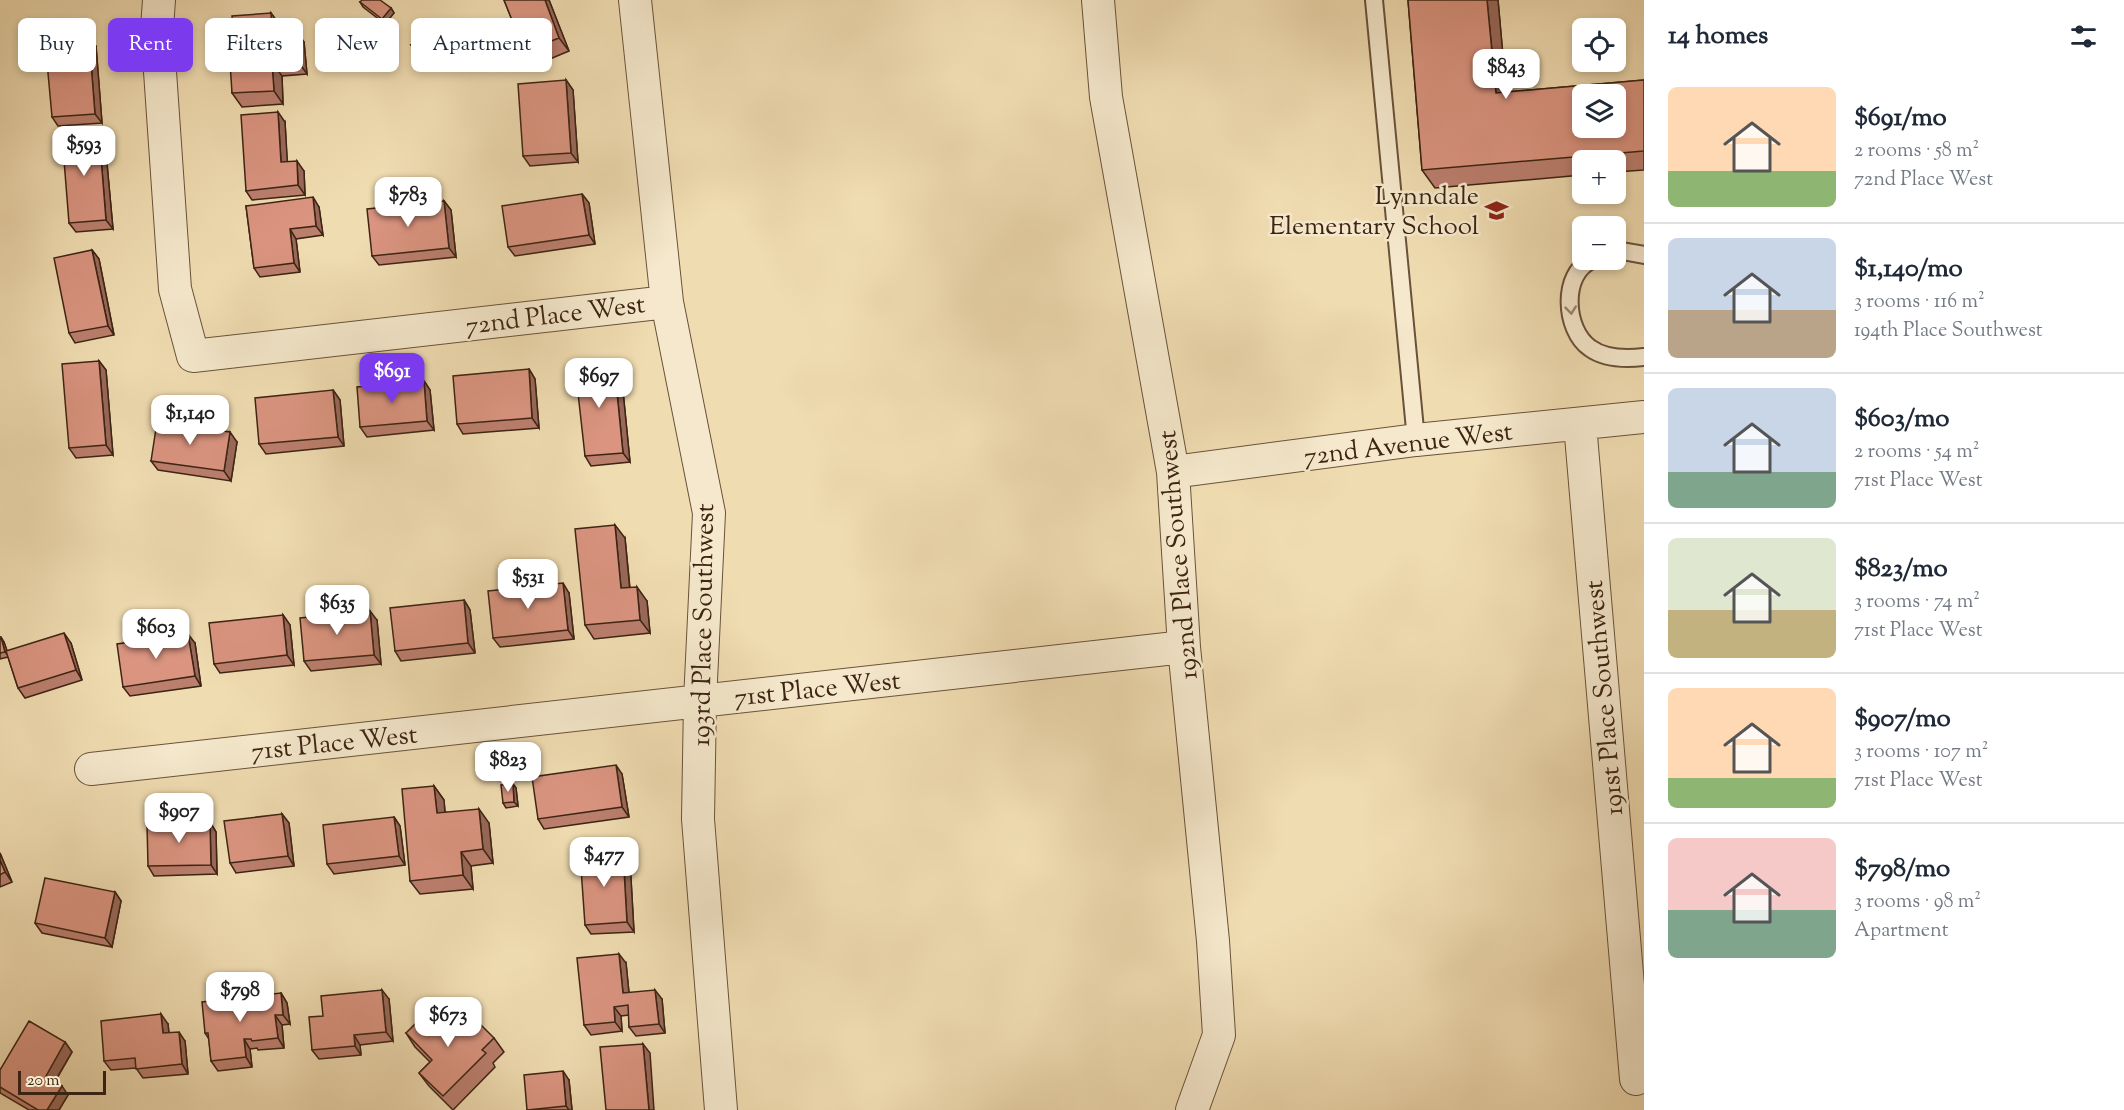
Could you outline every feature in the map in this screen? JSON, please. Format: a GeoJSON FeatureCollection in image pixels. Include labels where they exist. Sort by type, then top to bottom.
{"type":"FeatureCollection","features":[{"type":"Feature","properties":{"kind":"street","name":"72nd Place West"},"geometry":{"type":"LineString","coordinates":[[159,0],[157,28],[175,289],[193,356],[667,302]]}},
{"type":"Feature","properties":{"kind":"street","name":"193rd Place Southwest"},"geometry":{"type":"LineString","coordinates":[[635,0],[667,302],[709,513],[700,701],[698,819],[721,1110]]}},
{"type":"Feature","properties":{"kind":"street","name":"192nd Place Southwest"},"geometry":{"type":"LineString","coordinates":[[1098,0],[1106,97],[1173,472],[1184,647],[1214,941],[1219,1035],[1192,1110]]}},
{"type":"Feature","properties":{"kind":"street","name":"72nd Avenue West"},"geometry":{"type":"LineString","coordinates":[[1173,472],[1416,440],[1644,417]]}},
{"type":"Feature","properties":{"kind":"street","name":"191st Place Southwest"},"geometry":{"type":"LineString","coordinates":[[1580,424],[1636,1079]]}},
{"type":"Feature","properties":{"kind":"street","name":"71st Place West"},"geometry":{"type":"LineString","coordinates":[[91,769],[1184,647]]}},
{"type":"Feature","properties":{"kind":"lane"},"geometry":{"type":"LineString","coordinates":[[1374,0],[1416,440]]}},
{"type":"Feature","properties":{"kind":"lane"},"geometry":{"type":"LineString","coordinates":[[1626,253],[1644,255]]}},
{"type":"Feature","properties":{"kind":"lane"},"geometry":{"type":"LineString","coordinates":[[1580,270],[1576,275],[1570,294],[1569,312],[1576,331],[1589,348],[1604,355],[1644,357]]}},
{"type":"Feature","properties":{"kind":"building"},"geometry":{"type":"Polygon","coordinates":[[[380,0],[391,8],[381,18],[360,2],[380,0]]]}},
{"type":"Feature","properties":{"kind":"building"},"geometry":{"type":"Polygon","coordinates":[[[504,0],[545,0],[552,18],[511,18],[504,0]]]}},
{"type":"Feature","properties":{"kind":"building"},"geometry":{"type":"Polygon","coordinates":[[[1408,0],[1487,0],[1496,93],[1572,86],[1572,138],[1626,138],[1626,84],[1598,84],[1644,80],[1644,151],[1572,150],[1572,157],[1422,170],[1408,0]]]}},
{"type":"Feature","properties":{"kind":"building"},"geometry":{"type":"Polygon","coordinates":[[[271,13],[271,18],[232,18],[232,16],[271,13]]]}},
{"type":"Feature","properties":{"kind":"building"},"geometry":{"type":"Polygon","coordinates":[[[552,19],[559,38],[552,41],[552,19]]]}},
{"type":"Feature","properties":{"kind":"building"},"geometry":{"type":"Polygon","coordinates":[[[48,72],[92,72],[95,114],[52,117],[48,72]]]}},
{"type":"Feature","properties":{"kind":"building"},"geometry":{"type":"Polygon","coordinates":[[[231,72],[273,72],[274,91],[232,93],[231,72]]]}},
{"type":"Feature","properties":{"kind":"building"},"geometry":{"type":"Polygon","coordinates":[[[566,80],[571,153],[523,156],[518,84],[566,80]]]}},
{"type":"Feature","properties":{"kind":"building"},"geometry":{"type":"Polygon","coordinates":[[[278,112],[281,162],[297,161],[298,185],[246,191],[241,115],[278,112]]]}},
{"type":"Feature","properties":{"kind":"building"},"geometry":{"type":"Polygon","coordinates":[[[99,132],[106,220],[69,223],[62,135],[99,132]]]}},
{"type":"Feature","properties":{"kind":"building"},"geometry":{"type":"Polygon","coordinates":[[[582,194],[589,235],[508,247],[502,206],[582,194]]]}},
{"type":"Feature","properties":{"kind":"building"},"geometry":{"type":"Polygon","coordinates":[[[313,197],[316,226],[290,229],[294,263],[254,268],[246,206],[313,197]]]}},
{"type":"Feature","properties":{"kind":"building"},"geometry":{"type":"Polygon","coordinates":[[[444,201],[449,248],[372,256],[367,209],[444,201]]]}},
{"type":"Feature","properties":{"kind":"building"},"geometry":{"type":"Polygon","coordinates":[[[92,250],[108,326],[69,333],[54,258],[92,250]]]}},
{"type":"Feature","properties":{"kind":"building"},"geometry":{"type":"Polygon","coordinates":[[[99,361],[106,445],[69,448],[62,364],[99,361]]]}},
{"type":"Feature","properties":{"kind":"building"},"geometry":{"type":"Polygon","coordinates":[[[614,362],[623,453],[585,456],[575,366],[614,362]]]}},
{"type":"Feature","properties":{"kind":"building"},"geometry":{"type":"Polygon","coordinates":[[[529,369],[532,418],[457,424],[453,376],[529,369]]]}},
{"type":"Feature","properties":{"kind":"building"},"geometry":{"type":"Polygon","coordinates":[[[424,381],[427,421],[360,427],[357,387],[424,381]]]}},
{"type":"Feature","properties":{"kind":"building"},"geometry":{"type":"Polygon","coordinates":[[[333,390],[338,437],[259,444],[255,398],[333,390]]]}},
{"type":"Feature","properties":{"kind":"building"},"geometry":{"type":"Polygon","coordinates":[[[157,422],[230,432],[224,471],[151,461],[157,422]]]}},
{"type":"Feature","properties":{"kind":"building"},"geometry":{"type":"Polygon","coordinates":[[[615,525],[621,588],[637,587],[640,620],[585,625],[575,529],[615,525]]]}},
{"type":"Feature","properties":{"kind":"building"},"geometry":{"type":"Polygon","coordinates":[[[563,583],[568,630],[493,638],[488,591],[563,583]]]}},
{"type":"Feature","properties":{"kind":"building"},"geometry":{"type":"Polygon","coordinates":[[[464,600],[468,643],[395,651],[390,608],[464,600]]]}},
{"type":"Feature","properties":{"kind":"building"},"geometry":{"type":"Polygon","coordinates":[[[370,611],[374,655],[304,661],[300,618],[370,611]]]}},
{"type":"Feature","properties":{"kind":"building"},"geometry":{"type":"Polygon","coordinates":[[[283,615],[287,655],[214,664],[209,623],[283,615]]]}},
{"type":"Feature","properties":{"kind":"building"},"geometry":{"type":"Polygon","coordinates":[[[64,633],[76,670],[18,688],[6,651],[64,633]]]}},
{"type":"Feature","properties":{"kind":"building"},"geometry":{"type":"Polygon","coordinates":[[[188,634],[195,676],[123,687],[117,644],[188,634]]]}},
{"type":"Feature","properties":{"kind":"building"},"geometry":{"type":"Polygon","coordinates":[[[0,637],[5,652],[0,653],[0,637]]]}},
{"type":"Feature","properties":{"kind":"building"},"geometry":{"type":"Polygon","coordinates":[[[616,765],[622,807],[538,819],[532,777],[616,765]]]}},
{"type":"Feature","properties":{"kind":"building"},"geometry":{"type":"Polygon","coordinates":[[[513,784],[514,802],[503,803],[501,785],[513,784]]]}},
{"type":"Feature","properties":{"kind":"building"},"geometry":{"type":"Polygon","coordinates":[[[434,786],[437,813],[479,809],[483,849],[461,852],[463,875],[410,881],[402,789],[434,786]]]}},
{"type":"Feature","properties":{"kind":"building"},"geometry":{"type":"Polygon","coordinates":[[[282,814],[288,856],[230,863],[224,821],[282,814]]]}},
{"type":"Feature","properties":{"kind":"building"},"geometry":{"type":"Polygon","coordinates":[[[394,817],[399,856],[327,864],[323,825],[394,817]]]}},
{"type":"Feature","properties":{"kind":"building"},"geometry":{"type":"Polygon","coordinates":[[[210,822],[211,865],[148,866],[147,824],[210,822]]]}},
{"type":"Feature","properties":{"kind":"building"},"geometry":{"type":"Polygon","coordinates":[[[623,852],[627,922],[585,925],[580,854],[623,852]]]}},
{"type":"Feature","properties":{"kind":"building"},"geometry":{"type":"Polygon","coordinates":[[[0,860],[5,872],[0,875],[0,860]]]}},
{"type":"Feature","properties":{"kind":"building"},"geometry":{"type":"Polygon","coordinates":[[[45,878],[115,892],[105,938],[35,923],[45,878]]]}},
{"type":"Feature","properties":{"kind":"building"},"geometry":{"type":"Polygon","coordinates":[[[619,954],[623,993],[655,990],[659,1024],[629,1027],[628,1005],[614,1007],[615,1022],[584,1025],[577,958],[619,954]]]}},
{"type":"Feature","properties":{"kind":"building"},"geometry":{"type":"Polygon","coordinates":[[[382,990],[386,1032],[354,1035],[355,1046],[312,1050],[309,1017],[323,1016],[321,996],[382,990]]]}},
{"type":"Feature","properties":{"kind":"building"},"geometry":{"type":"Polygon","coordinates":[[[281,993],[283,1015],[275,1015],[278,1038],[252,1041],[244,1039],[246,1057],[211,1061],[202,1002],[281,993]]]}},
{"type":"Feature","properties":{"kind":"building"},"geometry":{"type":"Polygon","coordinates":[[[435,1004],[466,1034],[478,1022],[494,1038],[482,1050],[486,1053],[443,1096],[419,1073],[432,1060],[406,1033],[435,1004]]]}},
{"type":"Feature","properties":{"kind":"building"},"geometry":{"type":"Polygon","coordinates":[[[161,1014],[163,1033],[179,1032],[182,1064],[136,1069],[135,1058],[104,1061],[101,1021],[161,1014]]]}},
{"type":"Feature","properties":{"kind":"building"},"geometry":{"type":"Polygon","coordinates":[[[29,1021],[65,1042],[46,1076],[62,1086],[47,1110],[38,1110],[0,1087],[0,1070],[29,1021]]]}},
{"type":"Feature","properties":{"kind":"building"},"geometry":{"type":"Polygon","coordinates":[[[643,1044],[649,1110],[606,1110],[600,1047],[643,1044]]]}},
{"type":"Feature","properties":{"kind":"building"},"geometry":{"type":"Polygon","coordinates":[[[563,1071],[566,1106],[527,1110],[524,1075],[563,1071]]]}},
{"type":"Feature","properties":{"kind":"place","name":"Lynndale Elementary School"},"geometry":{"type":"Point","coordinates":[1497,210]}}]}
